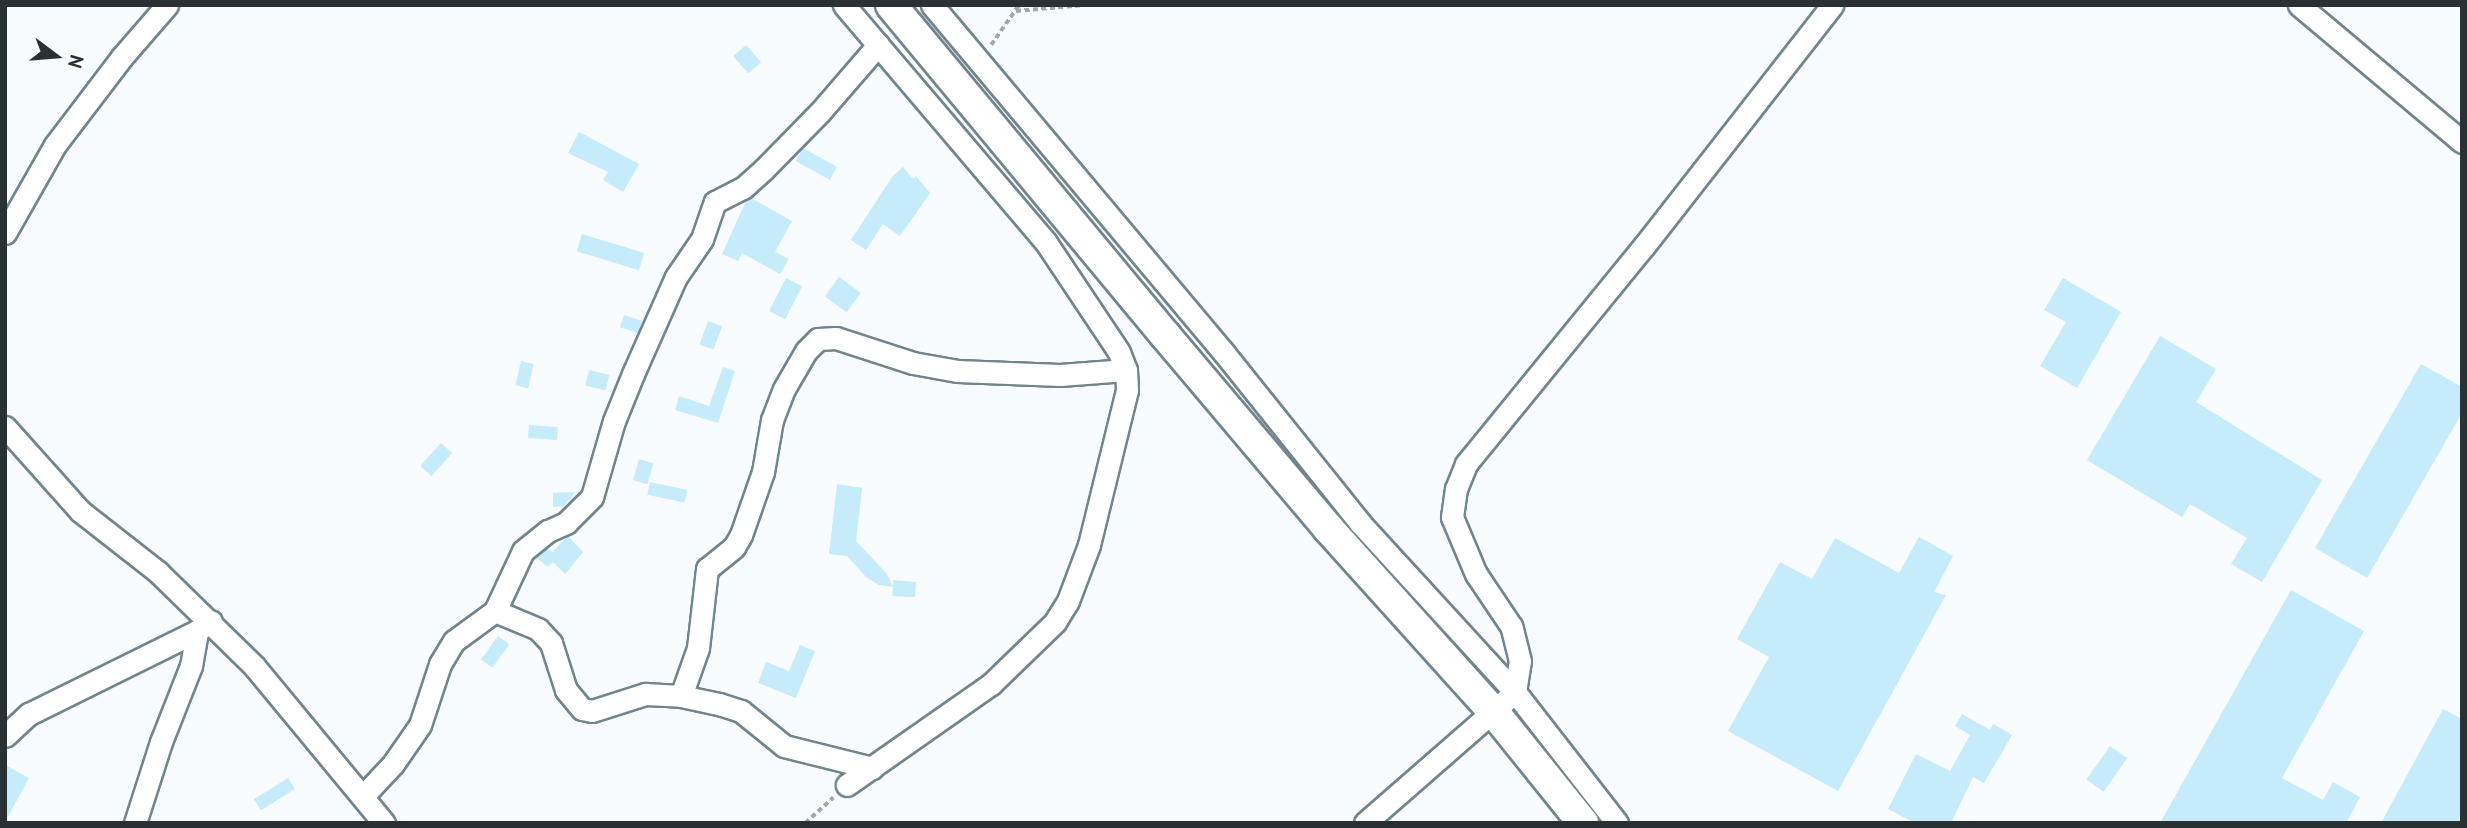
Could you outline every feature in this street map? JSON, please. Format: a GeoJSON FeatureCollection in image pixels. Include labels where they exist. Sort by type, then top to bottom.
{"type":"FeatureCollection","features":[{"type":"Feature","properties":{"kind":"highway"},"geometry":{"type":"LineString","coordinates":[[891,5],[1320,517],[1493,711],[1583,823]]}},
{"type":"Feature","properties":{"kind":"street"},"geometry":{"type":"LineString","coordinates":[[5,233],[55,145],[122,57],[167,5]]}},
{"type":"Feature","properties":{"kind":"street"},"geometry":{"type":"LineString","coordinates":[[844,5],[1045,241],[1119,352],[1126,370],[1124,408],[1089,545],[1075,583],[1055,622],[991,684],[847,785]]}},
{"type":"Feature","properties":{"kind":"street"},"geometry":{"type":"LineString","coordinates":[[932,5],[1224,353],[1360,523],[1516,692],[1617,823]]}},
{"type":"Feature","properties":{"kind":"street"},"geometry":{"type":"LineString","coordinates":[[1365,823],[1516,692],[1520,661],[1511,626],[1476,574],[1452,517],[1456,489],[1466,464],[1644,246],[1832,5]]}},
{"type":"Feature","properties":{"kind":"street"},"geometry":{"type":"LineString","coordinates":[[2299,5],[2462,142]]}},
{"type":"Feature","properties":{"kind":"street"},"geometry":{"type":"LineString","coordinates":[[363,796],[393,764],[420,725],[440,664],[454,641],[495,611],[523,551],[548,531],[566,523],[592,497],[614,421],[633,374],[676,277],[702,239],[715,202],[743,188],[764,169],[820,112],[878,45]]}},
{"type":"Feature","properties":{"kind":"street"},"geometry":{"type":"LineString","coordinates":[[681,696],[698,648],[707,569],[734,547],[741,535],[763,472],[772,420],[784,389],[806,351],[818,339],[836,338],[913,363],[958,371],[1060,375],[1126,370]]}},
{"type":"Feature","properties":{"kind":"street"},"geometry":{"type":"LineString","coordinates":[[5,427],[80,511],[158,572],[204,626],[254,666],[384,823]]}},
{"type":"Feature","properties":{"kind":"street"},"geometry":{"type":"LineString","coordinates":[[495,611],[538,629],[551,643],[566,690],[582,709],[592,711],[645,694],[681,696],[741,711],[784,746],[872,768]]}},
{"type":"Feature","properties":{"kind":"street"},"geometry":{"type":"LineString","coordinates":[[5,736],[29,714],[204,626]]}},
{"type":"Feature","properties":{"kind":"street"},"geometry":{"type":"LineString","coordinates":[[135,823],[160,742],[204,626]]}},
{"type":"Feature","properties":{"kind":"path"},"geometry":{"type":"LineString","coordinates":[[980,61],[1019,5]]}},
{"type":"Feature","properties":{"kind":"path"},"geometry":{"type":"LineString","coordinates":[[1016,11],[1085,5]]}},
{"type":"Feature","properties":{"kind":"path"},"geometry":{"type":"LineString","coordinates":[[805,823],[847,785]]}},
{"type":"Feature","properties":{"kind":"building"},"geometry":{"type":"Polygon","coordinates":[[[746,45],[761,62],[748,74],[733,56],[746,45]]]}},
{"type":"Feature","properties":{"kind":"building"},"geometry":{"type":"Polygon","coordinates":[[[579,132],[639,164],[623,192],[603,180],[608,172],[568,153],[579,132]]]}},
{"type":"Feature","properties":{"kind":"building"},"geometry":{"type":"Polygon","coordinates":[[[803,148],[837,167],[830,180],[796,161],[803,148]]]}},
{"type":"Feature","properties":{"kind":"building"},"geometry":{"type":"Polygon","coordinates":[[[903,167],[913,179],[916,176],[930,193],[900,236],[883,224],[866,250],[851,240],[892,177],[903,167]]]}},
{"type":"Feature","properties":{"kind":"building"},"geometry":{"type":"Polygon","coordinates":[[[751,198],[792,221],[775,252],[789,259],[780,274],[742,253],[738,261],[722,254],[746,201],[751,198]]]}},
{"type":"Feature","properties":{"kind":"building"},"geometry":{"type":"Polygon","coordinates":[[[582,234],[644,253],[639,270],[577,251],[582,234]]]}},
{"type":"Feature","properties":{"kind":"building"},"geometry":{"type":"Polygon","coordinates":[[[839,277],[861,293],[847,312],[825,296],[839,277]]]}},
{"type":"Feature","properties":{"kind":"building"},"geometry":{"type":"Polygon","coordinates":[[[786,278],[802,286],[785,319],[769,311],[786,278]]]}},
{"type":"Feature","properties":{"kind":"building"},"geometry":{"type":"Polygon","coordinates":[[[2063,278],[2121,312],[2077,388],[2040,366],[2066,322],[2044,310],[2063,278]]]}},
{"type":"Feature","properties":{"kind":"building"},"geometry":{"type":"Polygon","coordinates":[[[624,315],[642,321],[638,333],[620,327],[624,315]]]}},
{"type":"Feature","properties":{"kind":"building"},"geometry":{"type":"Polygon","coordinates":[[[708,321],[722,326],[714,350],[699,344],[708,321]]]}},
{"type":"Feature","properties":{"kind":"building"},"geometry":{"type":"Polygon","coordinates":[[[2160,336],[2216,369],[2196,402],[2322,480],[2262,582],[2231,564],[2247,538],[2190,504],[2182,517],[2087,460],[2160,336]]]}},
{"type":"Feature","properties":{"kind":"building"},"geometry":{"type":"Polygon","coordinates":[[[521,361],[534,364],[528,388],[515,385],[521,361]]]}},
{"type":"Feature","properties":{"kind":"building"},"geometry":{"type":"Polygon","coordinates":[[[2421,364],[2462,387],[2462,413],[2367,578],[2315,548],[2421,364]]]}},
{"type":"Feature","properties":{"kind":"building"},"geometry":{"type":"Polygon","coordinates":[[[723,367],[735,371],[718,423],[675,410],[679,396],[709,406],[723,367]]]}},
{"type":"Feature","properties":{"kind":"building"},"geometry":{"type":"Polygon","coordinates":[[[589,370],[609,375],[606,391],[585,386],[589,370]]]}},
{"type":"Feature","properties":{"kind":"building"},"geometry":{"type":"Polygon","coordinates":[[[529,425],[558,427],[557,440],[528,438],[529,425]]]}},
{"type":"Feature","properties":{"kind":"building"},"geometry":{"type":"Polygon","coordinates":[[[441,443],[452,453],[431,476],[420,466],[441,443]]]}},
{"type":"Feature","properties":{"kind":"building"},"geometry":{"type":"Polygon","coordinates":[[[639,459],[653,463],[647,484],[633,480],[639,459]]]}},
{"type":"Feature","properties":{"kind":"building"},"geometry":{"type":"Polygon","coordinates":[[[650,482],[687,490],[684,503],[647,495],[650,482]]]}},
{"type":"Feature","properties":{"kind":"building"},"geometry":{"type":"Polygon","coordinates":[[[837,484],[862,488],[856,541],[887,574],[893,587],[879,585],[866,577],[847,556],[829,554],[837,484]]]}},
{"type":"Feature","properties":{"kind":"building"},"geometry":{"type":"Polygon","coordinates":[[[575,492],[564,506],[553,507],[553,493],[575,492]]]}},
{"type":"Feature","properties":{"kind":"building"},"geometry":{"type":"Polygon","coordinates":[[[568,536],[583,552],[565,574],[553,562],[548,567],[536,557],[548,548],[552,552],[568,536]]]}},
{"type":"Feature","properties":{"kind":"building"},"geometry":{"type":"Polygon","coordinates":[[[1919,537],[1953,556],[1934,592],[1946,595],[1838,791],[1728,731],[1769,657],[1737,639],[1780,562],[1812,579],[1835,538],[1899,573],[1919,537]]]}},
{"type":"Feature","properties":{"kind":"building"},"geometry":{"type":"Polygon","coordinates":[[[893,580],[916,582],[915,597],[892,596],[893,580]]]}},
{"type":"Feature","properties":{"kind":"building"},"geometry":{"type":"Polygon","coordinates":[[[2291,590],[2364,631],[2282,778],[2323,800],[2333,782],[2360,797],[2346,823],[2160,823],[2291,590]]]}},
{"type":"Feature","properties":{"kind":"building"},"geometry":{"type":"Polygon","coordinates":[[[498,636],[509,644],[492,668],[481,659],[498,636]]]}},
{"type":"Feature","properties":{"kind":"building"},"geometry":{"type":"Polygon","coordinates":[[[800,645],[815,651],[796,698],[758,683],[766,662],[789,671],[800,645]]]}},
{"type":"Feature","properties":{"kind":"building"},"geometry":{"type":"Polygon","coordinates":[[[2443,709],[2462,719],[2462,823],[2381,823],[2443,709]]]}},
{"type":"Feature","properties":{"kind":"building"},"geometry":{"type":"Polygon","coordinates":[[[1962,714],[1990,730],[1993,724],[2012,735],[1984,783],[1973,777],[1951,823],[1915,823],[1888,809],[1916,754],[1950,771],[1970,735],[1955,726],[1962,714]]]}},
{"type":"Feature","properties":{"kind":"building"},"geometry":{"type":"Polygon","coordinates":[[[2110,746],[2127,758],[2104,792],[2086,780],[2110,746]]]}},
{"type":"Feature","properties":{"kind":"building"},"geometry":{"type":"Polygon","coordinates":[[[5,765],[29,778],[5,822],[5,765]]]}},
{"type":"Feature","properties":{"kind":"building"},"geometry":{"type":"Polygon","coordinates":[[[288,778],[295,789],[261,810],[254,799],[288,778]]]}}]}
